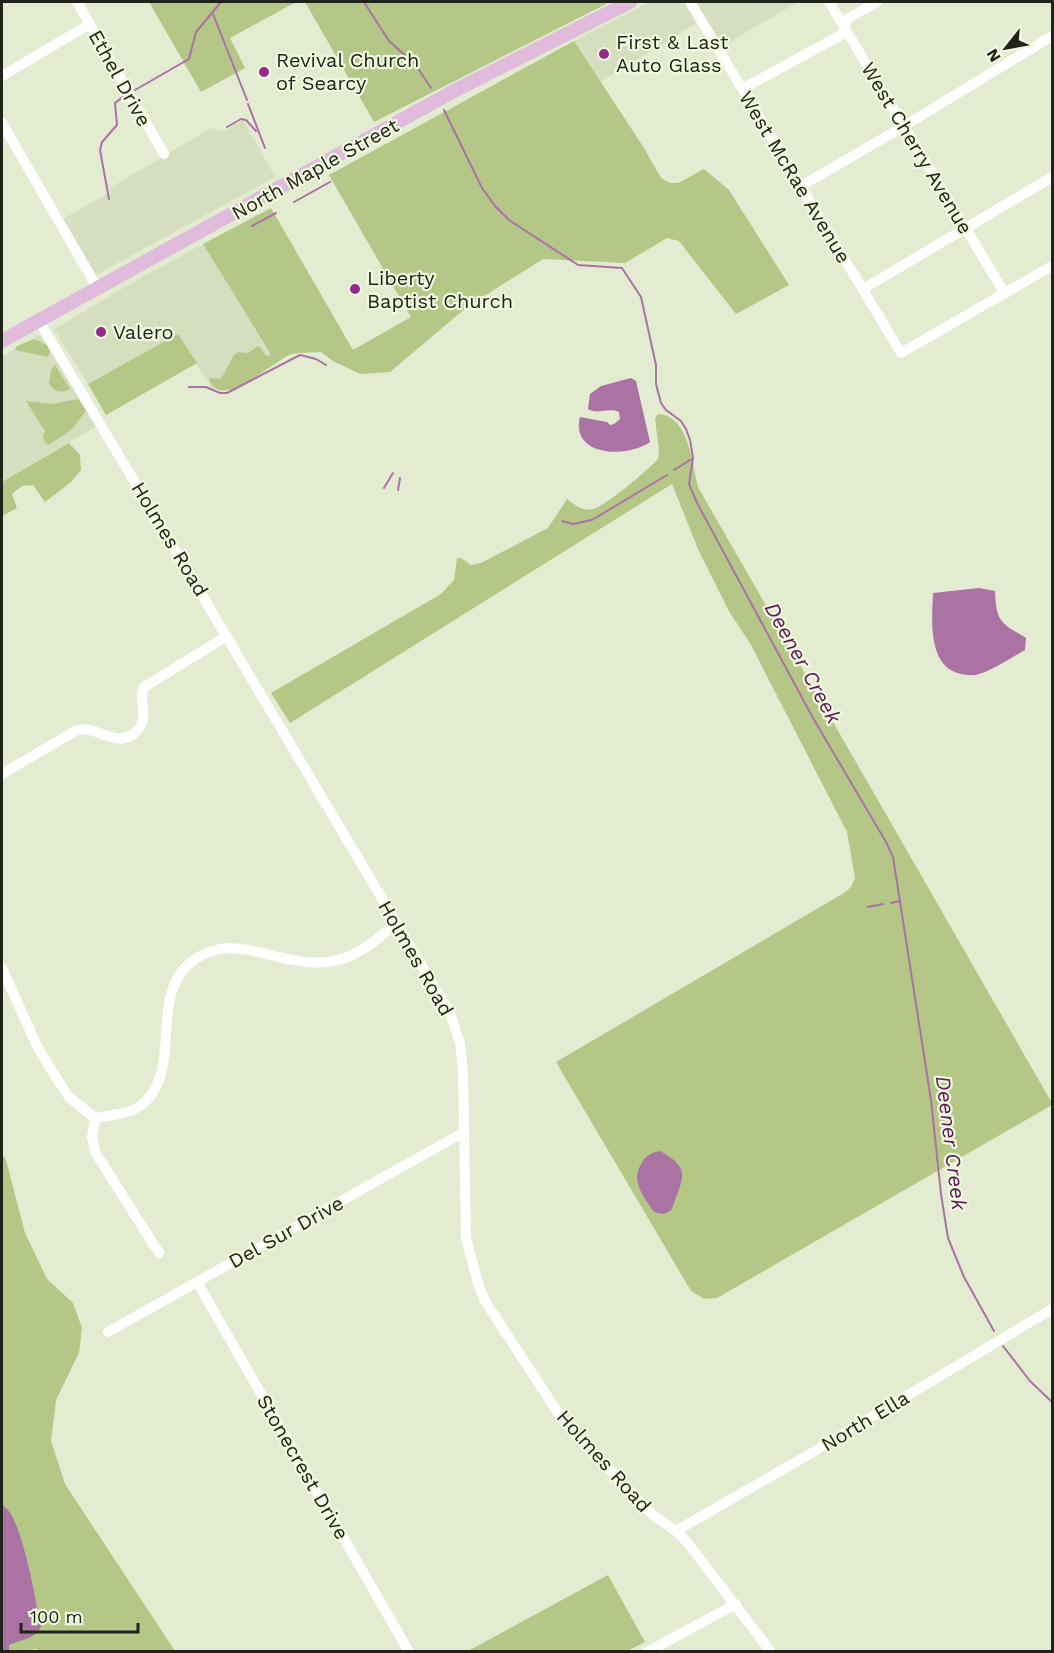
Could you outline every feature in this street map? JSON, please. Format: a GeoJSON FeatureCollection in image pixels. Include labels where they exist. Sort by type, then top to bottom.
{"type":"FeatureCollection","features":[{"type":"Feature","properties":{"kind":"main road","name":"North Maple Street"},"geometry":{"type":"LineString","coordinates":[[2,341],[443,98],[630,2]]}},
{"type":"Feature","properties":{"kind":"street","name":"Ethel Drive"},"geometry":{"type":"LineString","coordinates":[[77,2],[164,154]]}},
{"type":"Feature","properties":{"kind":"street","name":"West McRae Avenue"},"geometry":{"type":"LineString","coordinates":[[690,2],[901,353],[1005,294]]}},
{"type":"Feature","properties":{"kind":"street","name":"West Cherry Avenue"},"geometry":{"type":"LineString","coordinates":[[829,2],[1005,294]]}},
{"type":"Feature","properties":{"kind":"street"},"geometry":{"type":"LineString","coordinates":[[741,89],[843,34],[848,19],[877,2]]}},
{"type":"Feature","properties":{"kind":"street"},"geometry":{"type":"LineString","coordinates":[[2,76],[90,24]]}},
{"type":"Feature","properties":{"kind":"street"},"geometry":{"type":"LineString","coordinates":[[801,186],[1053,36]]}},
{"type":"Feature","properties":{"kind":"street"},"geometry":{"type":"LineString","coordinates":[[2,123],[98,289]]}},
{"type":"Feature","properties":{"kind":"street"},"geometry":{"type":"LineString","coordinates":[[863,289],[1053,177]]}},
{"type":"Feature","properties":{"kind":"street"},"geometry":{"type":"LineString","coordinates":[[1005,294],[1053,266]]}},
{"type":"Feature","properties":{"kind":"street","name":"Holmes Road"},"geometry":{"type":"LineString","coordinates":[[39,321],[450,1013],[460,1043],[466,1238],[478,1287],[485,1301],[564,1422],[653,1515],[676,1531],[698,1553],[771,1652]]}},
{"type":"Feature","properties":{"kind":"street"},"geometry":{"type":"LineString","coordinates":[[2,774],[81,729],[115,739],[132,735],[143,720],[145,711],[142,691],[144,687],[227,636]]}},
{"type":"Feature","properties":{"kind":"street"},"geometry":{"type":"LineString","coordinates":[[95,1118],[135,1108],[153,1092],[162,1068],[171,996],[178,977],[188,964],[215,949],[234,947],[293,961],[334,962],[360,951],[396,923]]}},
{"type":"Feature","properties":{"kind":"street"},"geometry":{"type":"LineString","coordinates":[[2,968],[38,1046],[55,1076],[69,1097],[95,1118]]}},
{"type":"Feature","properties":{"kind":"street"},"geometry":{"type":"LineString","coordinates":[[95,1118],[92,1137],[94,1152],[159,1252]]}},
{"type":"Feature","properties":{"kind":"street","name":"Del Sur Drive"},"geometry":{"type":"LineString","coordinates":[[108,1332],[464,1132]]}},
{"type":"Feature","properties":{"kind":"street","name":"Stonecrest Drive"},"geometry":{"type":"LineString","coordinates":[[197,1282],[409,1652]]}},
{"type":"Feature","properties":{"kind":"street","name":"North Ella"},"geometry":{"type":"LineString","coordinates":[[676,1531],[1053,1309]]}},
{"type":"Feature","properties":{"kind":"street"},"geometry":{"type":"LineString","coordinates":[[647,1652],[736,1604]]}},
{"type":"Feature","properties":{"kind":"shaded area"},"geometry":{"type":"Polygon","coordinates":[[[650,2],[686,2],[698,22],[601,82],[574,41],[650,2]]]}},
{"type":"Feature","properties":{"kind":"shaded area"},"geometry":{"type":"Polygon","coordinates":[[[696,2],[798,2],[723,46],[696,2]]]}},
{"type":"Feature","properties":{"kind":"shaded area"},"geometry":{"type":"Polygon","coordinates":[[[243,120],[275,177],[94,276],[61,220],[111,192],[110,188],[211,128],[224,131],[243,120]]]}},
{"type":"Feature","properties":{"kind":"shaded area"},"geometry":{"type":"Polygon","coordinates":[[[203,244],[270,355],[212,389],[178,334],[88,384],[54,329],[203,244]]]}},
{"type":"Feature","properties":{"kind":"shaded area"},"geometry":{"type":"Polygon","coordinates":[[[40,335],[97,426],[2,482],[2,356],[40,335]]]}},
{"type":"Feature","properties":{"kind":"shaded area"},"geometry":{"type":"Polygon","coordinates":[[[631,378],[636,381],[650,442],[640,447],[616,452],[592,447],[584,440],[579,430],[580,417],[607,422],[610,425],[620,419],[619,412],[588,409],[590,394],[601,386],[631,378]]]}},
{"type":"Feature","properties":{"kind":"shaded area"},"geometry":{"type":"Polygon","coordinates":[[[979,588],[995,591],[999,616],[1005,625],[1026,638],[1025,650],[984,672],[975,675],[961,674],[950,670],[942,662],[937,652],[932,628],[933,593],[979,588]]]}},
{"type":"Feature","properties":{"kind":"shaded area"},"geometry":{"type":"Polygon","coordinates":[[[660,1151],[677,1163],[682,1175],[672,1209],[663,1214],[653,1211],[642,1194],[637,1177],[645,1158],[660,1151]]]}},
{"type":"Feature","properties":{"kind":"shaded area"},"geometry":{"type":"Polygon","coordinates":[[[2,1505],[16,1524],[22,1541],[41,1627],[31,1637],[9,1645],[9,1652],[2,1651],[2,1505]]]}},
{"type":"Feature","properties":{"kind":"green space"},"geometry":{"type":"Polygon","coordinates":[[[149,2],[296,2],[230,38],[245,68],[201,92],[149,2]]]}},
{"type":"Feature","properties":{"kind":"green space"},"geometry":{"type":"Polygon","coordinates":[[[305,2],[610,2],[374,122],[305,2]]]}},
{"type":"Feature","properties":{"kind":"green space"},"geometry":{"type":"Polygon","coordinates":[[[574,41],[661,178],[670,183],[678,183],[704,169],[729,190],[789,285],[736,314],[679,241],[667,238],[625,263],[543,259],[467,307],[390,372],[360,374],[333,361],[321,352],[299,353],[284,358],[235,388],[224,391],[215,388],[209,378],[222,377],[234,355],[239,352],[248,353],[258,346],[266,356],[271,355],[203,244],[271,208],[353,350],[411,317],[329,175],[574,41]]]}},
{"type":"Feature","properties":{"kind":"green space"},"geometry":{"type":"Polygon","coordinates":[[[178,334],[197,363],[106,415],[88,384],[178,334]]]}},
{"type":"Feature","properties":{"kind":"green space"},"geometry":{"type":"Polygon","coordinates":[[[34,339],[47,345],[50,352],[48,357],[15,350],[17,346],[34,339]]]}},
{"type":"Feature","properties":{"kind":"green space"},"geometry":{"type":"Polygon","coordinates":[[[55,365],[70,389],[58,391],[49,384],[51,370],[55,365]]]}},
{"type":"Feature","properties":{"kind":"green space"},"geometry":{"type":"Polygon","coordinates":[[[78,399],[86,411],[72,429],[49,445],[45,443],[43,437],[45,431],[26,401],[52,404],[78,399]]]}},
{"type":"Feature","properties":{"kind":"green space"},"geometry":{"type":"Polygon","coordinates":[[[658,414],[669,417],[683,432],[699,489],[1052,1103],[717,1298],[704,1299],[691,1291],[556,1062],[844,893],[851,887],[855,878],[847,832],[750,643],[730,613],[698,549],[672,484],[290,723],[271,693],[441,594],[454,580],[457,558],[471,565],[481,563],[548,528],[567,499],[589,510],[617,495],[658,459],[655,419],[658,414]]]}},
{"type":"Feature","properties":{"kind":"green space"},"geometry":{"type":"Polygon","coordinates":[[[69,443],[80,455],[81,470],[71,482],[45,502],[33,485],[22,486],[12,494],[17,508],[2,516],[2,482],[69,443]]]}},
{"type":"Feature","properties":{"kind":"green space"},"geometry":{"type":"Polygon","coordinates":[[[2,1154],[6,1160],[25,1233],[47,1279],[73,1303],[82,1328],[79,1353],[56,1400],[51,1441],[65,1484],[175,1651],[42,1652],[36,1649],[9,1651],[8,1645],[18,1641],[6,1507],[2,1505],[2,1154]]]}},
{"type":"Feature","properties":{"kind":"green space"},"geometry":{"type":"Polygon","coordinates":[[[608,1575],[645,1642],[627,1651],[468,1651],[608,1575]]]}},
{"type":"Feature","properties":{"kind":"waterway"},"geometry":{"type":"LineString","coordinates":[[135,90],[189,59],[196,32],[221,2]]}},
{"type":"Feature","properties":{"kind":"waterway","name":"Deener Creek"},"geometry":{"type":"LineString","coordinates":[[364,2],[389,41],[415,64],[431,88]]}},
{"type":"Feature","properties":{"kind":"waterway"},"geometry":{"type":"LineString","coordinates":[[213,14],[247,100]]}},
{"type":"Feature","properties":{"kind":"waterway"},"geometry":{"type":"LineString","coordinates":[[109,199],[100,150],[102,142],[117,125],[115,103],[124,96]]}},
{"type":"Feature","properties":{"kind":"waterway"},"geometry":{"type":"LineString","coordinates":[[248,104],[265,148]]}},
{"type":"Feature","properties":{"kind":"waterway","name":"Deener Creek"},"geometry":{"type":"LineString","coordinates":[[444,110],[482,188],[509,220],[578,265],[622,268],[641,297],[656,365],[656,384],[661,403],[666,410],[681,421],[690,440],[693,458],[689,484],[697,503],[813,718],[893,857],[931,1100],[948,1238],[964,1277],[994,1331]]}},
{"type":"Feature","properties":{"kind":"waterway"},"geometry":{"type":"LineString","coordinates":[[227,127],[241,119],[246,120],[256,131]]}},
{"type":"Feature","properties":{"kind":"waterway"},"geometry":{"type":"LineString","coordinates":[[294,202],[330,182]]}},
{"type":"Feature","properties":{"kind":"waterway"},"geometry":{"type":"LineString","coordinates":[[252,226],[276,213]]}},
{"type":"Feature","properties":{"kind":"waterway"},"geometry":{"type":"LineString","coordinates":[[189,387],[206,387],[220,393],[227,393],[300,355],[316,359],[326,365]]}},
{"type":"Feature","properties":{"kind":"waterway"},"geometry":{"type":"LineString","coordinates":[[674,470],[692,459]]}},
{"type":"Feature","properties":{"kind":"waterway"},"geometry":{"type":"LineString","coordinates":[[384,488],[393,473]]}},
{"type":"Feature","properties":{"kind":"waterway"},"geometry":{"type":"LineString","coordinates":[[562,521],[573,524],[592,520],[667,475]]}},
{"type":"Feature","properties":{"kind":"waterway"},"geometry":{"type":"LineString","coordinates":[[398,490],[400,478]]}},
{"type":"Feature","properties":{"kind":"waterway"},"geometry":{"type":"LineString","coordinates":[[891,903],[900,901]]}},
{"type":"Feature","properties":{"kind":"waterway"},"geometry":{"type":"LineString","coordinates":[[868,907],[883,904]]}},
{"type":"Feature","properties":{"kind":"waterway","name":"Deener Creek"},"geometry":{"type":"LineString","coordinates":[[1003,1346],[1030,1381],[1052,1402]]}},
{"type":"Feature","properties":{"kind":"place","name":"First & Last Auto Glass"},"geometry":{"type":"Point","coordinates":[604,54]}},
{"type":"Feature","properties":{"kind":"place","name":"Revival Church of Searcy"},"geometry":{"type":"Point","coordinates":[264,72]}},
{"type":"Feature","properties":{"kind":"place","name":"Liberty Baptist Church"},"geometry":{"type":"Point","coordinates":[355,289]}},
{"type":"Feature","properties":{"kind":"place","name":"Valero"},"geometry":{"type":"Point","coordinates":[101,332]}}]}
